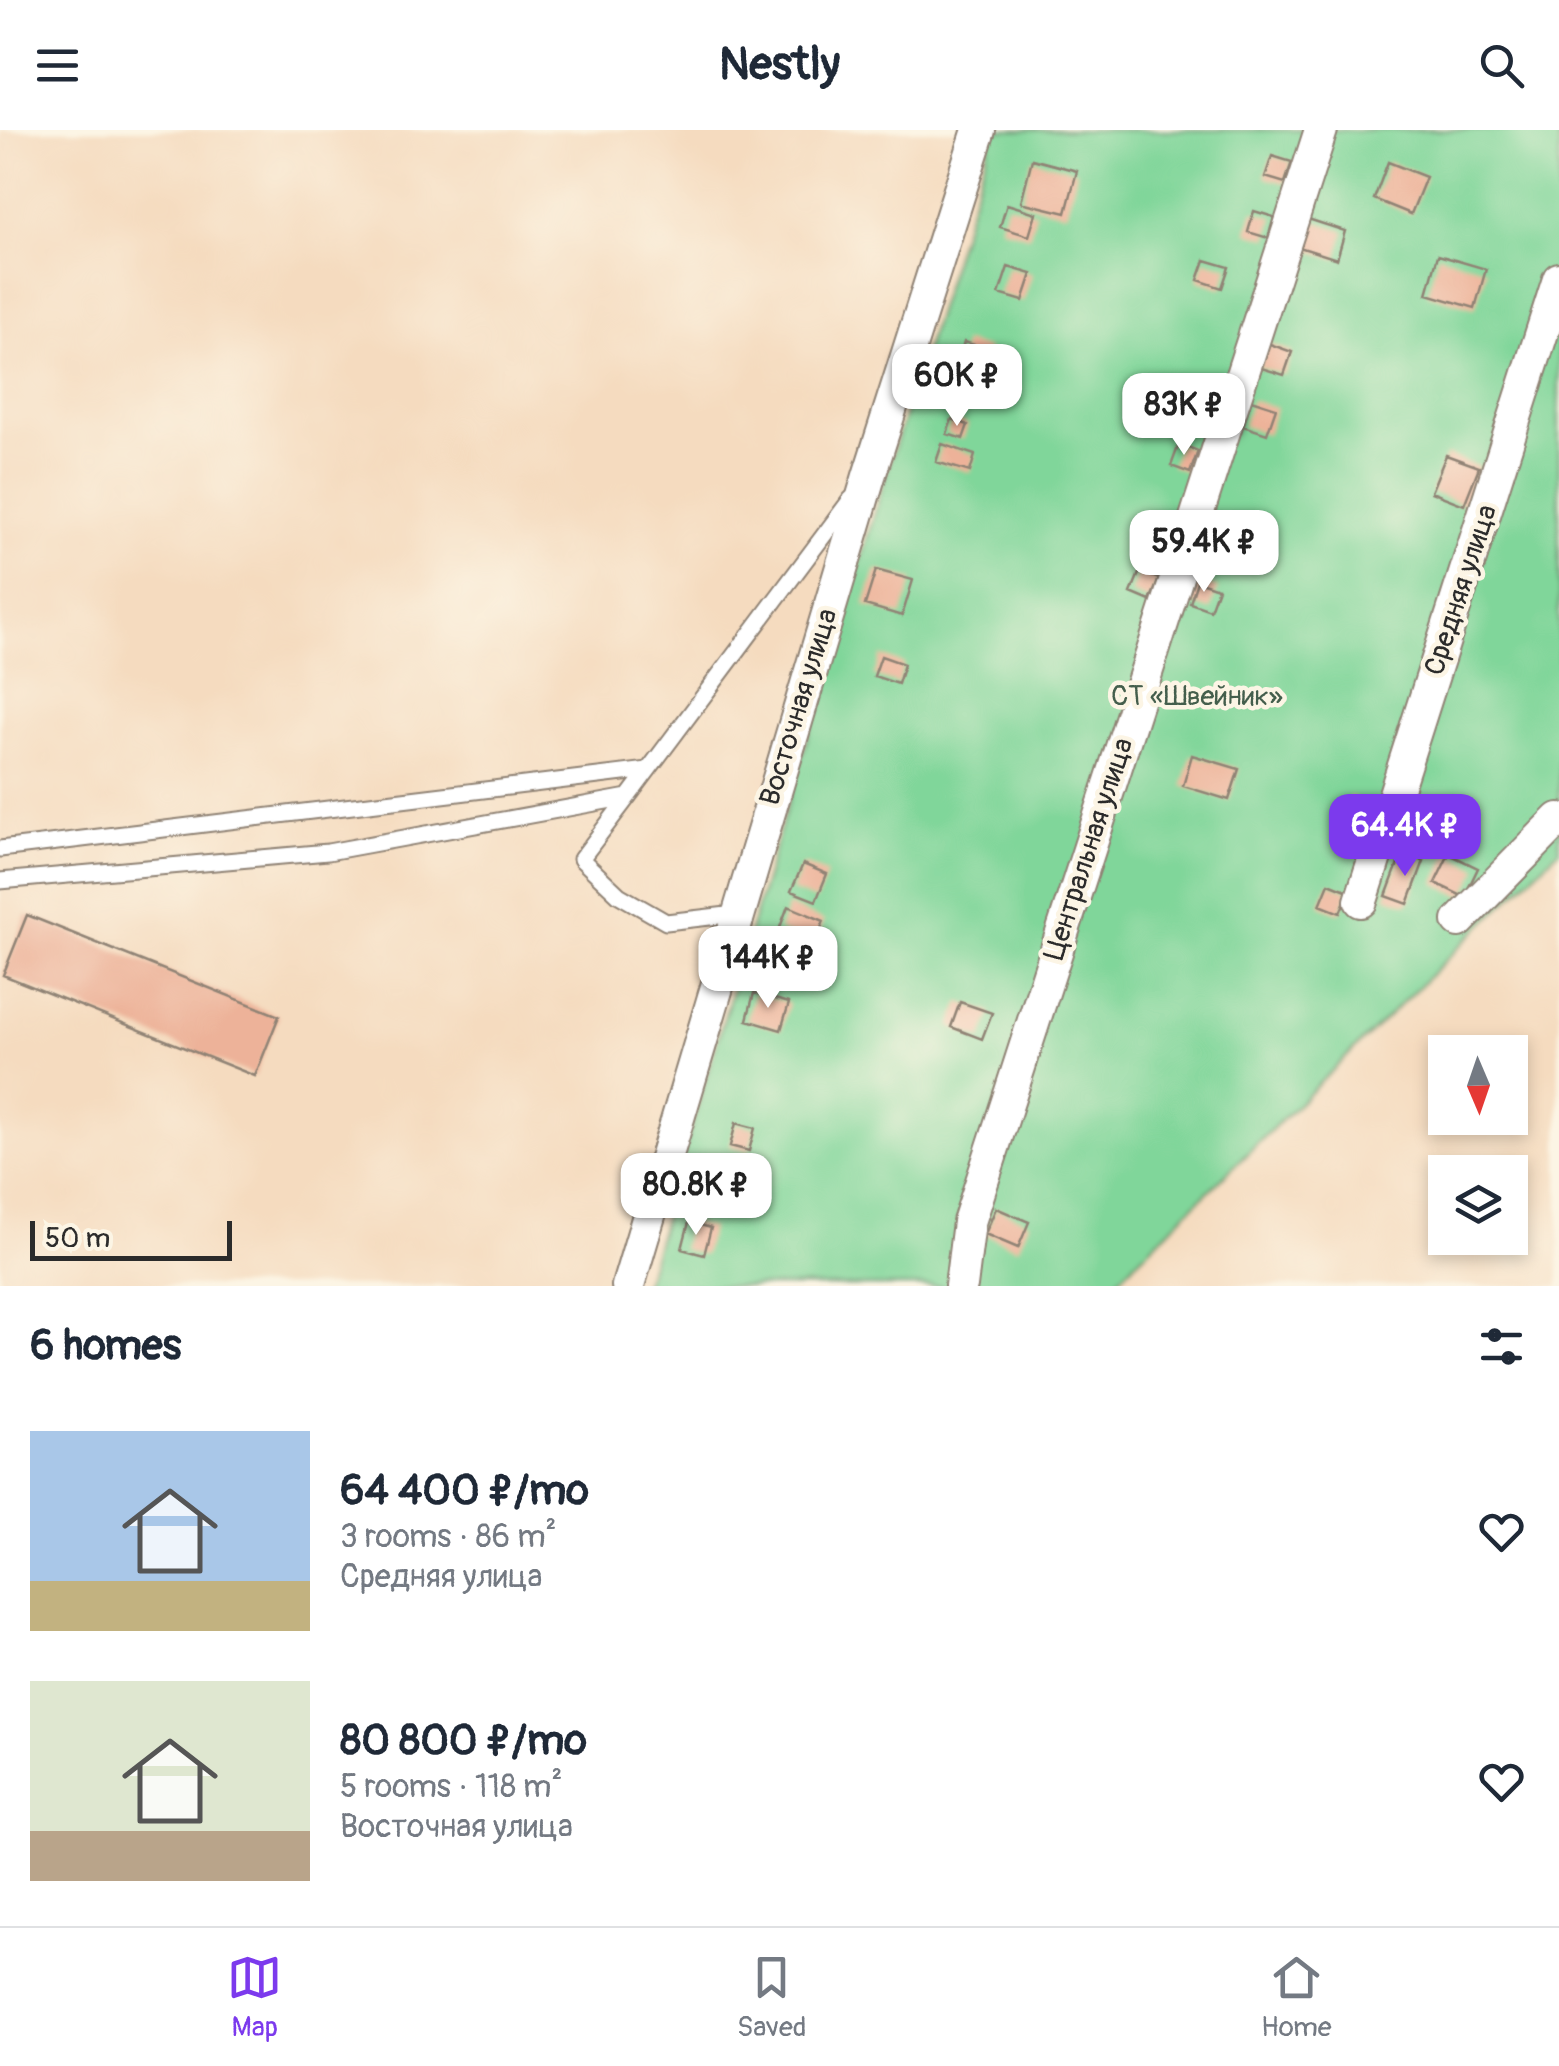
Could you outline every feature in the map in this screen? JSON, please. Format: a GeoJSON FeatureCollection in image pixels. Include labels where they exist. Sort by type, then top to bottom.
{"type":"FeatureCollection","features":[{"type":"Feature","properties":{"kind":"street","name":"Восточная улица"},"geometry":{"type":"LineString","coordinates":[[628,1286],[868,476],[979,130]]}},
{"type":"Feature","properties":{"kind":"street","name":"Центральная улица"},"geometry":{"type":"LineString","coordinates":[[962,1286],[968,1222],[1321,130]]}},
{"type":"Feature","properties":{"kind":"street","name":"Средняя улица"},"geometry":{"type":"LineString","coordinates":[[1361,901],[1559,279]]}},
{"type":"Feature","properties":{"kind":"street"},"geometry":{"type":"LineString","coordinates":[[1460,921],[1559,819]]}},
{"type":"Feature","properties":{"kind":"lane"},"geometry":{"type":"LineString","coordinates":[[736,914],[666,922],[619,896],[582,858],[868,476]]}},
{"type":"Feature","properties":{"kind":"lane"},"geometry":{"type":"LineString","coordinates":[[0,849],[648,770]]}},
{"type":"Feature","properties":{"kind":"lane"},"geometry":{"type":"LineString","coordinates":[[0,881],[328,852],[628,798]]}},
{"type":"Feature","properties":{"kind":"green space","name":"СТ «Швейник»"},"geometry":{"type":"Polygon","coordinates":[[[994,130],[1559,130],[1559,850],[1111,1286],[644,1286],[885,478],[994,130]]]}},
{"type":"Feature","properties":{"kind":"building"},"geometry":{"type":"Polygon","coordinates":[[[1272,156],[1292,162],[1285,183],[1265,177],[1272,156]]]}},
{"type":"Feature","properties":{"kind":"building"},"geometry":{"type":"Polygon","coordinates":[[[1032,159],[1077,171],[1066,213],[1021,202],[1032,159]]]}},
{"type":"Feature","properties":{"kind":"building"},"geometry":{"type":"Polygon","coordinates":[[[1388,162],[1426,177],[1411,214],[1374,199],[1388,162]]]}},
{"type":"Feature","properties":{"kind":"building"},"geometry":{"type":"Polygon","coordinates":[[[1007,204],[1036,213],[1029,236],[1000,227],[1007,204]]]}},
{"type":"Feature","properties":{"kind":"building"},"geometry":{"type":"Polygon","coordinates":[[[1254,211],[1274,217],[1268,238],[1248,232],[1254,211]]]}},
{"type":"Feature","properties":{"kind":"building"},"geometry":{"type":"Polygon","coordinates":[[[1308,219],[1345,231],[1337,259],[1299,247],[1308,219]]]}},
{"type":"Feature","properties":{"kind":"building"},"geometry":{"type":"Polygon","coordinates":[[[1438,255],[1486,269],[1475,308],[1427,294],[1438,255]]]}},
{"type":"Feature","properties":{"kind":"building"},"geometry":{"type":"Polygon","coordinates":[[[1205,260],[1229,267],[1222,288],[1198,280],[1205,260]]]}},
{"type":"Feature","properties":{"kind":"building"},"geometry":{"type":"Polygon","coordinates":[[[1008,267],[1032,274],[1023,301],[999,294],[1008,267]]]}},
{"type":"Feature","properties":{"kind":"building"},"geometry":{"type":"Polygon","coordinates":[[[964,342],[988,349],[980,376],[956,370],[964,342]]]}},
{"type":"Feature","properties":{"kind":"building"},"geometry":{"type":"Polygon","coordinates":[[[1267,343],[1292,352],[1284,375],[1258,367],[1267,343]]]}},
{"type":"Feature","properties":{"kind":"building"},"geometry":{"type":"Polygon","coordinates":[[[1251,400],[1276,408],[1267,434],[1243,426],[1251,400]]]}},
{"type":"Feature","properties":{"kind":"building"},"geometry":{"type":"Polygon","coordinates":[[[952,419],[968,425],[963,439],[947,434],[952,419]]]}},
{"type":"Feature","properties":{"kind":"building"},"geometry":{"type":"Polygon","coordinates":[[[942,444],[975,455],[970,472],[936,462],[942,444]]]}},
{"type":"Feature","properties":{"kind":"building"},"geometry":{"type":"Polygon","coordinates":[[[1179,444],[1198,451],[1190,473],[1171,466],[1179,444]]]}},
{"type":"Feature","properties":{"kind":"building"},"geometry":{"type":"Polygon","coordinates":[[[1446,455],[1479,467],[1464,505],[1431,492],[1446,455]]]}},
{"type":"Feature","properties":{"kind":"building"},"geometry":{"type":"Polygon","coordinates":[[[1215,518],[1235,525],[1226,551],[1206,544],[1215,518]]]}},
{"type":"Feature","properties":{"kind":"building"},"geometry":{"type":"Polygon","coordinates":[[[876,570],[913,580],[902,616],[865,605],[876,570]]]}},
{"type":"Feature","properties":{"kind":"building"},"geometry":{"type":"Polygon","coordinates":[[[1140,571],[1159,579],[1150,601],[1131,593],[1140,571]]]}},
{"type":"Feature","properties":{"kind":"building"},"geometry":{"type":"Polygon","coordinates":[[[1197,581],[1218,588],[1210,610],[1190,603],[1197,581]]]}},
{"type":"Feature","properties":{"kind":"building"},"geometry":{"type":"Polygon","coordinates":[[[881,656],[904,664],[898,684],[874,676],[881,656]]]}},
{"type":"Feature","properties":{"kind":"building"},"geometry":{"type":"Polygon","coordinates":[[[1192,755],[1239,769],[1229,800],[1183,786],[1192,755]]]}},
{"type":"Feature","properties":{"kind":"building"},"geometry":{"type":"Polygon","coordinates":[[[1350,796],[1375,807],[1361,840],[1336,830],[1350,796]]]}},
{"type":"Feature","properties":{"kind":"building"},"geometry":{"type":"Polygon","coordinates":[[[1402,853],[1424,861],[1408,904],[1386,896],[1402,853]]]}},
{"type":"Feature","properties":{"kind":"building"},"geometry":{"type":"Polygon","coordinates":[[[1449,854],[1478,868],[1464,897],[1435,883],[1449,854]]]}},
{"type":"Feature","properties":{"kind":"building"},"geometry":{"type":"Polygon","coordinates":[[[803,864],[827,874],[816,901],[791,891],[803,864]]]}},
{"type":"Feature","properties":{"kind":"building"},"geometry":{"type":"Polygon","coordinates":[[[1329,883],[1349,891],[1340,913],[1320,905],[1329,883]]]}},
{"type":"Feature","properties":{"kind":"building"},"geometry":{"type":"Polygon","coordinates":[[[788,906],[824,921],[814,945],[779,930],[788,906]]]}},
{"type":"Feature","properties":{"kind":"building"},"geometry":{"type":"Polygon","coordinates":[[[27,915],[279,1016],[255,1076],[3,975],[27,915]]]}},
{"type":"Feature","properties":{"kind":"building"},"geometry":{"type":"Polygon","coordinates":[[[754,993],[789,1003],[781,1030],[747,1020],[754,993]]]}},
{"type":"Feature","properties":{"kind":"building"},"geometry":{"type":"Polygon","coordinates":[[[960,1002],[992,1013],[982,1039],[951,1027],[960,1002]]]}},
{"type":"Feature","properties":{"kind":"building"},"geometry":{"type":"Polygon","coordinates":[[[736,1123],[755,1128],[749,1151],[730,1146],[736,1123]]]}},
{"type":"Feature","properties":{"kind":"building"},"geometry":{"type":"Polygon","coordinates":[[[707,1175],[728,1178],[724,1199],[704,1195],[707,1175]]]}},
{"type":"Feature","properties":{"kind":"building"},"geometry":{"type":"Polygon","coordinates":[[[996,1208],[1029,1222],[1018,1248],[985,1234],[996,1208]]]}},
{"type":"Feature","properties":{"kind":"building"},"geometry":{"type":"Polygon","coordinates":[[[689,1222],[711,1228],[704,1255],[682,1249],[689,1222]]]}}]}
